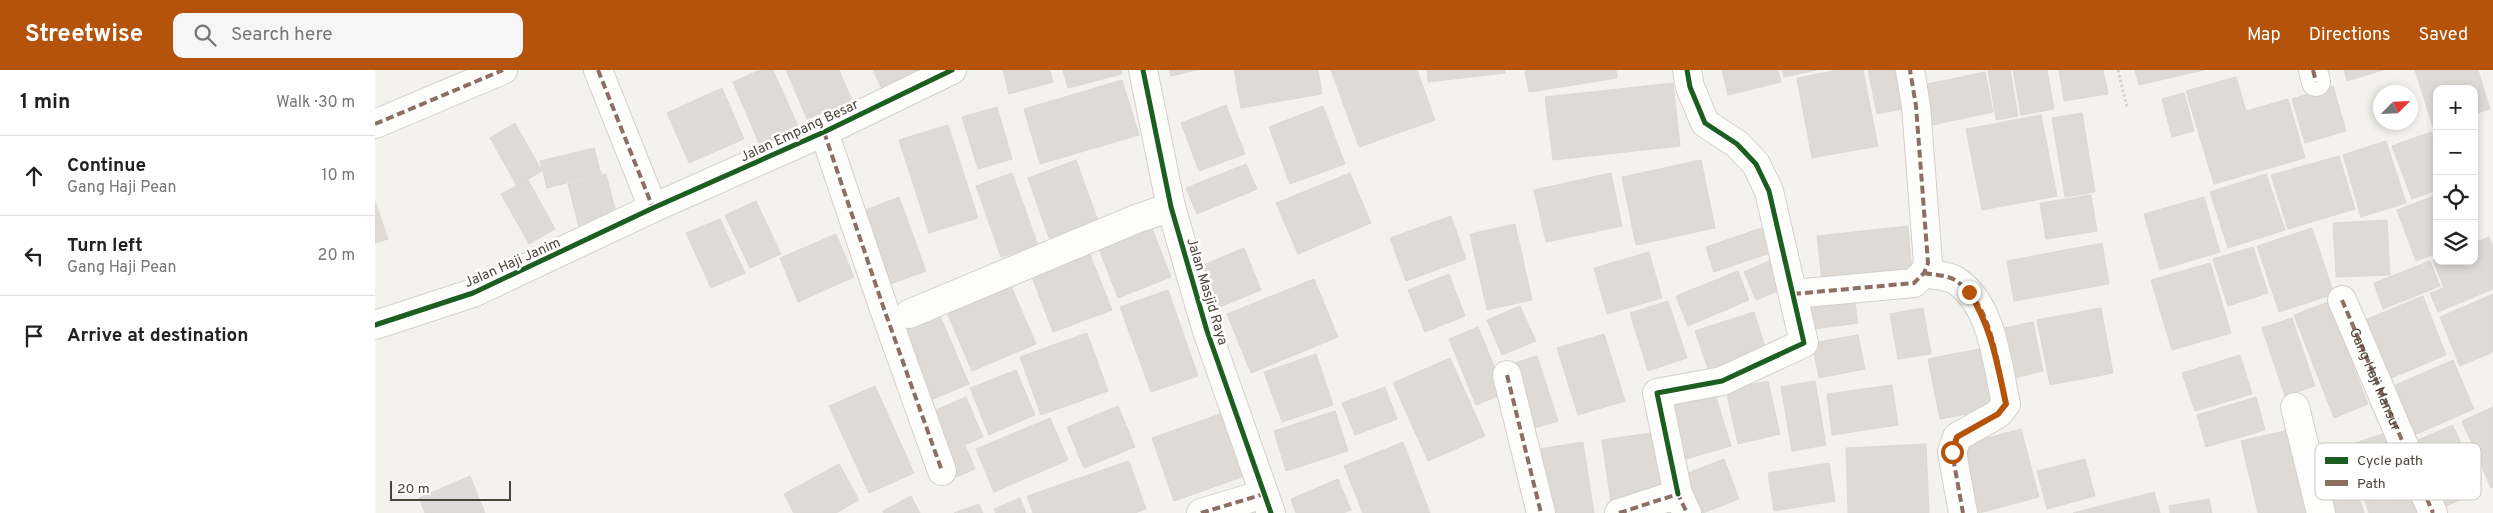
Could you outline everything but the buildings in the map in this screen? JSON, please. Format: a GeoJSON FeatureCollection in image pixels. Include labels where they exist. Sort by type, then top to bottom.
{"type":"FeatureCollection","features":[{"type":"Feature","properties":{"kind":"street"},"geometry":{"type":"LineString","coordinates":[[375,124],[503,70]]}},
{"type":"Feature","properties":{"kind":"street"},"geometry":{"type":"LineString","coordinates":[[598,70],[653,208]]}},
{"type":"Feature","properties":{"kind":"street","name":"Jalan Empang Besar"},"geometry":{"type":"LineString","coordinates":[[653,208],[824,132],[952,70]]}},
{"type":"Feature","properties":{"kind":"street","name":"Jalan Masjid Raya"},"geometry":{"type":"LineString","coordinates":[[1143,70],[1171,207],[1207,331],[1268,503]]}},
{"type":"Feature","properties":{"kind":"street"},"geometry":{"type":"LineString","coordinates":[[1619,513],[1683,503],[1657,393],[1722,381],[1803,343],[1793,294],[1765,184],[1756,164],[1737,144],[1705,123],[1690,87],[1687,70]]}},
{"type":"Feature","properties":{"kind":"street"},"geometry":{"type":"LineString","coordinates":[[1793,294],[1914,282],[1924,273],[1928,263],[1916,106],[1910,70]]}},
{"type":"Feature","properties":{"kind":"street"},"geometry":{"type":"LineString","coordinates":[[824,132],[884,309],[943,471]]}},
{"type":"Feature","properties":{"kind":"street"},"geometry":{"type":"LineString","coordinates":[[909,314],[1136,219],[1171,207]]}},
{"type":"Feature","properties":{"kind":"street","name":"Jalan Haji Janim"},"geometry":{"type":"LineString","coordinates":[[375,325],[473,293],[653,208]]}},
{"type":"Feature","properties":{"kind":"street"},"geometry":{"type":"LineString","coordinates":[[1924,273],[1954,279],[1969,292],[1991,333],[2006,404],[1998,414],[1957,437],[1954,444],[1952,452],[1963,513]]}},
{"type":"Feature","properties":{"kind":"street","name":"Gang Haji Mansur"},"geometry":{"type":"LineString","coordinates":[[2342,300],[2403,443]]}},
{"type":"Feature","properties":{"kind":"street"},"geometry":{"type":"LineString","coordinates":[[1507,376],[1541,513]]}},
{"type":"Feature","properties":{"kind":"street"},"geometry":{"type":"LineString","coordinates":[[2295,407],[2315,489]]}},
{"type":"Feature","properties":{"kind":"street"},"geometry":{"type":"LineString","coordinates":[[2318,500],[2321,513]]}},
{"type":"Feature","properties":{"kind":"street","name":"Gang Haji Mansur"},"geometry":{"type":"LineString","coordinates":[[2427,500],[2433,513]]}},
{"type":"Feature","properties":{"kind":"street"},"geometry":{"type":"LineString","coordinates":[[1201,513],[1268,503]]}},
{"type":"Feature","properties":{"kind":"path"},"geometry":{"type":"LineString","coordinates":[[2118,70],[2127,107]]}},
{"type":"Feature","properties":{"kind":"marked path"},"geometry":{"type":"LineString","coordinates":[[375,124],[503,70]]}},
{"type":"Feature","properties":{"kind":"marked path"},"geometry":{"type":"LineString","coordinates":[[598,70],[653,208]]}},
{"type":"Feature","properties":{"kind":"marked path"},"geometry":{"type":"LineString","coordinates":[[1793,294],[1914,283],[1924,273],[1928,263],[1916,106],[1910,70]]}},
{"type":"Feature","properties":{"kind":"marked path"},"geometry":{"type":"LineString","coordinates":[[2313,70],[2316,82]]}},
{"type":"Feature","properties":{"kind":"marked path"},"geometry":{"type":"LineString","coordinates":[[824,132],[884,309],[942,471]]}},
{"type":"Feature","properties":{"kind":"marked path"},"geometry":{"type":"LineString","coordinates":[[1924,273],[1952,278],[1968,291],[1978,304],[1991,336],[2006,404],[1998,414],[1957,437],[1952,452],[1963,513]]}},
{"type":"Feature","properties":{"kind":"marked path"},"geometry":{"type":"LineString","coordinates":[[2342,300],[2403,443]]}},
{"type":"Feature","properties":{"kind":"marked path"},"geometry":{"type":"LineString","coordinates":[[1507,375],[1541,513]]}},
{"type":"Feature","properties":{"kind":"marked path"},"geometry":{"type":"LineString","coordinates":[[1201,513],[1264,494]]}},
{"type":"Feature","properties":{"kind":"marked path"},"geometry":{"type":"LineString","coordinates":[[1619,513],[1678,494],[1687,513]]}},
{"type":"Feature","properties":{"kind":"marked path"},"geometry":{"type":"LineString","coordinates":[[2427,500],[2433,513]]}},
{"type":"Feature","properties":{"kind":"cycle path"},"geometry":{"type":"LineString","coordinates":[[375,325],[473,293],[653,208],[824,132],[952,70]]}},
{"type":"Feature","properties":{"kind":"cycle path"},"geometry":{"type":"LineString","coordinates":[[1143,70],[1171,207],[1207,331],[1271,513]]}},
{"type":"Feature","properties":{"kind":"cycle path"},"geometry":{"type":"LineString","coordinates":[[1678,494],[1657,393],[1722,381],[1804,343],[1769,191],[1756,164],[1737,144],[1705,123],[1690,87],[1687,70]]}},
{"type":"Feature","properties":{"kind":"route"},"geometry":{"type":"LineString","coordinates":[[1952,452],[1957,437],[1998,414],[2004,409],[2006,404],[1991,333],[1969,292]]}}]}
